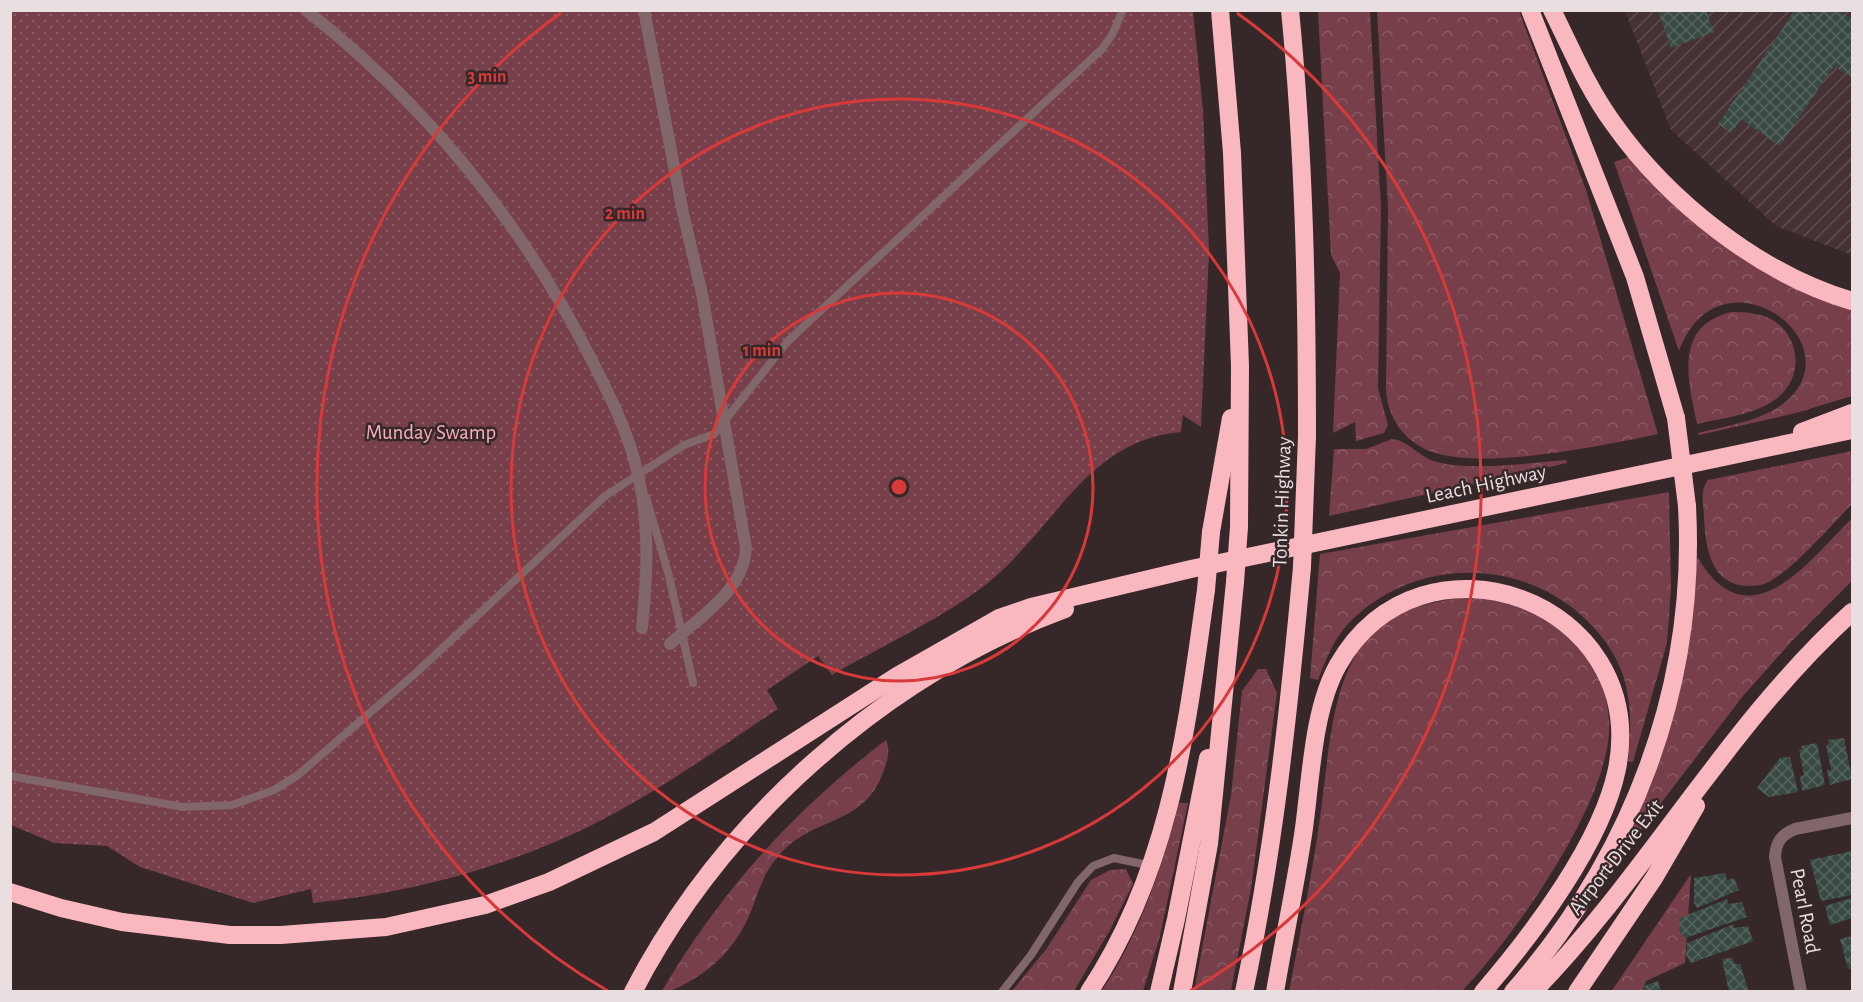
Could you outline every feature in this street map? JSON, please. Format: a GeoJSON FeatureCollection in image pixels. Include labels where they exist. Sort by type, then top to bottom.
{"type":"FeatureCollection","features":[{"type":"Feature","properties":{"kind":"highway","name":"Tonkin Highway"},"geometry":{"type":"LineString","coordinates":[[1182,992],[1209,844],[1231,638],[1239,527],[1240,366],[1232,153],[1220,10]]}},
{"type":"Feature","properties":{"kind":"highway","name":"Tonkin Highway"},"geometry":{"type":"LineString","coordinates":[[1244,992],[1264,886],[1286,739],[1302,567],[1307,436],[1307,300],[1301,127],[1290,10]]}},
{"type":"Feature","properties":{"kind":"highway"},"geometry":{"type":"LineString","coordinates":[[1513,992],[1547,953],[1590,889],[1624,827],[1647,774],[1660,737],[1680,652],[1686,606],[1689,544],[1687,506],[1676,418],[1635,277],[1530,10]]}},
{"type":"Feature","properties":{"kind":"highway"},"geometry":{"type":"LineString","coordinates":[[1552,10],[1612,122],[1636,153],[1671,190],[1698,215],[1767,262],[1852,301]]}},
{"type":"Feature","properties":{"kind":"highway"},"geometry":{"type":"LineString","coordinates":[[1089,992],[1121,937],[1153,866],[1183,750],[1206,590],[1211,532],[1240,366]]}},
{"type":"Feature","properties":{"kind":"highway"},"geometry":{"type":"LineString","coordinates":[[1752,451],[1852,412]]}},
{"type":"Feature","properties":{"kind":"highway","name":"Leach Highway"},"geometry":{"type":"LineString","coordinates":[[1130,585],[1323,541],[1852,430]]}},
{"type":"Feature","properties":{"kind":"highway"},"geometry":{"type":"LineString","coordinates":[[10,892],[61,908],[122,922],[231,935],[305,934],[386,927],[485,905],[549,882],[654,832],[897,676],[999,618],[1031,607],[1130,585]]}},
{"type":"Feature","properties":{"kind":"highway"},"geometry":{"type":"LineString","coordinates":[[633,992],[669,932],[722,858],[760,815],[839,740],[915,686],[961,658],[1052,614],[1130,585]]}},
{"type":"Feature","properties":{"kind":"highway"},"geometry":{"type":"LineString","coordinates":[[1275,992],[1294,888],[1318,729],[1332,677],[1357,638],[1393,609],[1410,600],[1443,590],[1480,588],[1528,600],[1551,612],[1576,632],[1592,650],[1611,685],[1619,735],[1617,766],[1612,790],[1589,839],[1535,926],[1483,992]]}},
{"type":"Feature","properties":{"kind":"highway"},"geometry":{"type":"LineString","coordinates":[[1578,992],[1654,878],[1730,747],[1805,656],[1852,612]]}},
{"type":"Feature","properties":{"kind":"highway"},"geometry":{"type":"LineString","coordinates":[[1159,992],[1176,919],[1231,638]]}},
{"type":"Feature","properties":{"kind":"highway","name":"Airport Drive Exit"},"geometry":{"type":"LineString","coordinates":[[1533,992],[1590,926],[1730,747]]}},
{"type":"Feature","properties":{"kind":"street"},"geometry":{"type":"LineString","coordinates":[[306,10],[385,77],[429,122],[508,219],[569,317],[597,370],[627,439],[638,474],[646,522],[648,563],[642,628]]}},
{"type":"Feature","properties":{"kind":"street"},"geometry":{"type":"LineString","coordinates":[[644,10],[674,168],[702,294],[746,548],[745,561],[733,587],[670,644]]}},
{"type":"Feature","properties":{"kind":"street","name":"Pearl Road"},"geometry":{"type":"LineString","coordinates":[[1801,992],[1775,857],[1779,839],[1795,829],[1852,818]]}},
{"type":"Feature","properties":{"kind":"lane"},"geometry":{"type":"LineString","coordinates":[[10,776],[183,807],[232,805],[274,790],[298,775],[417,672],[605,496],[684,445],[708,438],[724,423],[788,341],[1101,50],[1112,35],[1123,10]]}},
{"type":"Feature","properties":{"kind":"lane"},"geometry":{"type":"LineString","coordinates":[[638,474],[656,524],[693,683]]}},
{"type":"Feature","properties":{"kind":"lane"},"geometry":{"type":"LineString","coordinates":[[1002,992],[1031,955],[1078,882],[1094,866],[1114,858],[1153,866]]}},
{"type":"Feature","properties":{"kind":"shaded area"},"geometry":{"type":"Polygon","coordinates":[[[1625,11],[1852,11],[1852,255],[1776,226],[1671,130],[1625,11]]]}},
{"type":"Feature","properties":{"kind":"green space","name":"Munday Swamp"},"geometry":{"type":"Polygon","coordinates":[[[11,11],[1193,11],[1203,110],[1209,252],[1201,427],[1183,415],[1181,432],[1148,439],[1121,451],[1096,469],[1074,490],[1012,560],[972,595],[832,675],[818,656],[767,690],[778,709],[685,771],[613,814],[522,855],[454,877],[384,893],[313,903],[311,889],[253,903],[140,867],[107,846],[54,843],[11,825],[11,11]]]}},
{"type":"Feature","properties":{"kind":"green space"},"geometry":{"type":"Polygon","coordinates":[[[1318,11],[1370,11],[1381,208],[1378,388],[1388,425],[1384,433],[1356,441],[1355,422],[1333,433],[1340,273],[1331,255],[1318,11]]]}},
{"type":"Feature","properties":{"kind":"green space"},"geometry":{"type":"Polygon","coordinates":[[[1377,11],[1519,11],[1586,190],[1658,434],[1538,455],[1472,458],[1444,455],[1423,448],[1408,438],[1397,424],[1389,407],[1386,389],[1388,209],[1377,11]]]}},
{"type":"Feature","properties":{"kind":"green space"},"geometry":{"type":"Polygon","coordinates":[[[1628,157],[1667,198],[1707,232],[1852,309],[1852,396],[1796,413],[1699,435],[1698,433],[1754,419],[1784,403],[1803,379],[1805,354],[1794,331],[1775,313],[1750,303],[1723,305],[1698,319],[1679,351],[1614,162],[1628,157]]]}},
{"type":"Feature","properties":{"kind":"green space"},"geometry":{"type":"Polygon","coordinates":[[[1732,312],[1769,318],[1788,334],[1795,357],[1792,380],[1776,399],[1758,409],[1697,424],[1689,373],[1689,357],[1693,342],[1700,329],[1713,319],[1732,312]]]}},
{"type":"Feature","properties":{"kind":"green space"},"geometry":{"type":"Polygon","coordinates":[[[1392,439],[1403,442],[1431,460],[1451,465],[1501,466],[1566,460],[1567,463],[1329,516],[1334,449],[1366,449],[1392,439]]]}},
{"type":"Feature","properties":{"kind":"green space"},"geometry":{"type":"Polygon","coordinates":[[[1852,451],[1852,504],[1795,563],[1770,581],[1760,585],[1744,586],[1721,576],[1714,566],[1706,542],[1703,496],[1708,480],[1852,451]]]}},
{"type":"Feature","properties":{"kind":"green space"},"geometry":{"type":"Polygon","coordinates":[[[1669,492],[1671,589],[1667,643],[1633,762],[1628,761],[1630,718],[1626,686],[1620,667],[1601,636],[1582,616],[1556,596],[1526,583],[1496,575],[1464,573],[1432,577],[1402,586],[1373,602],[1343,630],[1334,643],[1318,680],[1310,678],[1320,554],[1669,492]]]}},
{"type":"Feature","properties":{"kind":"green space"},"geometry":{"type":"Polygon","coordinates":[[[1852,518],[1852,581],[1791,642],[1743,696],[1632,841],[1628,838],[1662,753],[1680,687],[1689,638],[1695,559],[1698,558],[1717,583],[1738,594],[1758,594],[1778,586],[1798,572],[1852,518]]]}},
{"type":"Feature","properties":{"kind":"green space"},"geometry":{"type":"Polygon","coordinates":[[[1479,597],[1519,607],[1565,634],[1582,652],[1603,688],[1609,720],[1606,751],[1596,787],[1579,825],[1533,902],[1462,991],[1289,992],[1313,861],[1331,735],[1338,699],[1350,666],[1368,639],[1394,617],[1430,603],[1479,597]]]}},
{"type":"Feature","properties":{"kind":"green space"},"geometry":{"type":"Polygon","coordinates":[[[1258,669],[1266,669],[1277,693],[1251,889],[1231,991],[1194,991],[1231,795],[1242,691],[1258,669]]]}},
{"type":"Feature","properties":{"kind":"green space"},"geometry":{"type":"Polygon","coordinates":[[[886,740],[887,762],[874,791],[850,812],[794,841],[781,853],[767,872],[748,919],[730,948],[705,972],[675,989],[662,991],[709,920],[762,854],[821,794],[886,740]]]}},
{"type":"Feature","properties":{"kind":"green space"},"geometry":{"type":"Polygon","coordinates":[[[1179,803],[1188,803],[1160,936],[1143,991],[1101,992],[1127,948],[1148,900],[1179,803]]]}},
{"type":"Feature","properties":{"kind":"green space"},"geometry":{"type":"Polygon","coordinates":[[[1126,869],[1133,884],[1110,930],[1074,991],[1012,991],[1047,948],[1091,880],[1110,870],[1126,869]]]}},
{"type":"Feature","properties":{"kind":"green space"},"geometry":{"type":"Polygon","coordinates":[[[1691,874],[1685,963],[1646,981],[1642,991],[1611,992],[1691,874]]]}},
{"type":"Feature","properties":{"kind":"building"},"geometry":{"type":"Polygon","coordinates":[[[1658,10],[1706,10],[1714,32],[1671,48],[1658,10]]]}},
{"type":"Feature","properties":{"kind":"building"},"geometry":{"type":"Polygon","coordinates":[[[1795,10],[1804,10],[1811,15],[1814,10],[1839,10],[1852,19],[1852,78],[1834,66],[1780,146],[1741,119],[1731,133],[1718,124],[1795,10]]]}},
{"type":"Feature","properties":{"kind":"building"},"geometry":{"type":"Polygon","coordinates":[[[1844,738],[1852,779],[1830,785],[1827,770],[1831,770],[1826,745],[1829,744],[1828,740],[1844,738]]]}},
{"type":"Feature","properties":{"kind":"building"},"geometry":{"type":"Polygon","coordinates":[[[1817,743],[1825,785],[1802,791],[1800,776],[1804,775],[1799,750],[1802,749],[1801,746],[1817,743]]]}},
{"type":"Feature","properties":{"kind":"building"},"geometry":{"type":"Polygon","coordinates":[[[1790,757],[1798,792],[1769,797],[1757,788],[1780,758],[1790,757]]]}},
{"type":"Feature","properties":{"kind":"building"},"geometry":{"type":"Polygon","coordinates":[[[1852,851],[1852,895],[1821,901],[1810,860],[1852,851]]]}},
{"type":"Feature","properties":{"kind":"building"},"geometry":{"type":"Polygon","coordinates":[[[1725,873],[1727,880],[1734,878],[1739,890],[1697,908],[1694,903],[1694,878],[1725,873]]]}},
{"type":"Feature","properties":{"kind":"building"},"geometry":{"type":"Polygon","coordinates":[[[1852,898],[1852,918],[1830,925],[1825,906],[1852,898]]]}},
{"type":"Feature","properties":{"kind":"building"},"geometry":{"type":"Polygon","coordinates":[[[1727,899],[1728,904],[1742,902],[1747,917],[1685,938],[1679,931],[1680,918],[1727,899]]]}},
{"type":"Feature","properties":{"kind":"building"},"geometry":{"type":"Polygon","coordinates":[[[1734,924],[1734,928],[1748,926],[1753,941],[1691,963],[1686,955],[1687,943],[1734,924]]]}},
{"type":"Feature","properties":{"kind":"building"},"geometry":{"type":"Polygon","coordinates":[[[1852,936],[1852,968],[1848,969],[1840,939],[1852,936]]]}},
{"type":"Feature","properties":{"kind":"building"},"geometry":{"type":"Polygon","coordinates":[[[1732,958],[1735,964],[1740,964],[1749,992],[1729,992],[1722,959],[1732,958]]]}},
{"type":"Feature","properties":{"kind":"building"},"geometry":{"type":"Polygon","coordinates":[[[1658,981],[1661,992],[1643,992],[1644,986],[1658,981]]]}}]}
